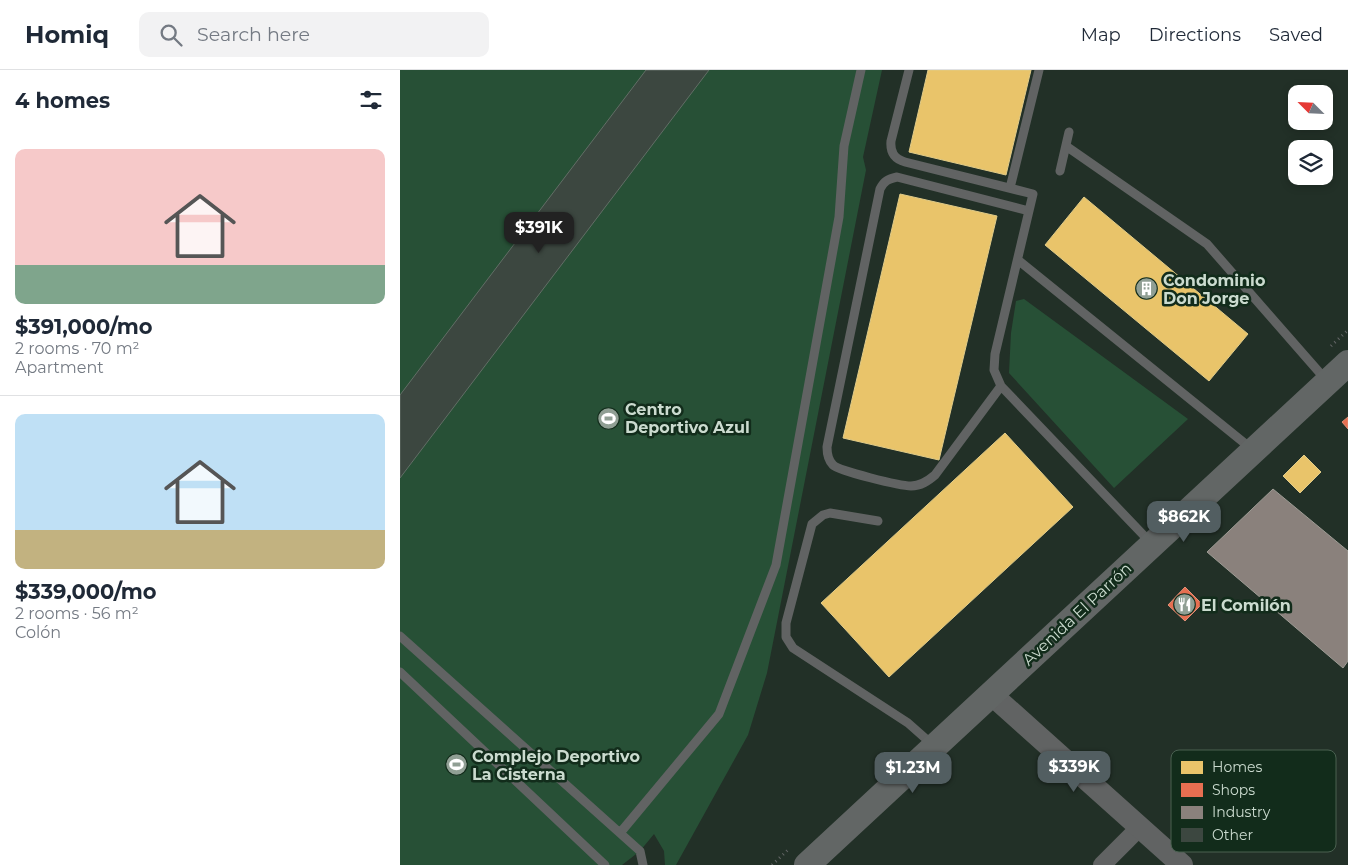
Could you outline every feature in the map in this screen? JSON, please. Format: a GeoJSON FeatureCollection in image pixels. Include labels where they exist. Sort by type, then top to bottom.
{"type":"FeatureCollection","features":[{"type":"Feature","properties":{"kind":"main road","name":"Avenida El Parrón"},"geometry":{"type":"LineString","coordinates":[[807,865],[1348,363]]}},
{"type":"Feature","properties":{"kind":"street"},"geometry":{"type":"LineString","coordinates":[[991,694],[1182,865]]}},
{"type":"Feature","properties":{"kind":"street"},"geometry":{"type":"LineString","coordinates":[[1102,865],[1140,828]]}},
{"type":"Feature","properties":{"kind":"lane"},"geometry":{"type":"LineString","coordinates":[[620,833],[719,714],[776,565],[839,217],[844,146],[861,70]]}},
{"type":"Feature","properties":{"kind":"lane"},"geometry":{"type":"LineString","coordinates":[[909,70],[890,147],[895,157],[905,162],[1033,194],[995,354],[994,370],[1001,386],[1152,545]]}},
{"type":"Feature","properties":{"kind":"lane"},"geometry":{"type":"LineString","coordinates":[[1010,188],[1039,70]]}},
{"type":"Feature","properties":{"kind":"lane"},"geometry":{"type":"LineString","coordinates":[[1060,171],[1069,132]]}},
{"type":"Feature","properties":{"kind":"lane"},"geometry":{"type":"LineString","coordinates":[[1066,146],[1207,244],[1328,382]]}},
{"type":"Feature","properties":{"kind":"lane"},"geometry":{"type":"LineString","coordinates":[[1001,386],[935,475],[924,484],[911,486],[844,471],[838,469],[829,460],[827,447],[880,189],[883,184],[887,180],[897,177],[1029,211]]}},
{"type":"Feature","properties":{"kind":"lane"},"geometry":{"type":"LineString","coordinates":[[1018,260],[1254,450]]}},
{"type":"Feature","properties":{"kind":"lane"},"geometry":{"type":"LineString","coordinates":[[878,521],[830,513],[823,515],[812,524],[786,623],[786,636],[793,648],[908,724],[934,747]]}},
{"type":"Feature","properties":{"kind":"lane"},"geometry":{"type":"LineString","coordinates":[[400,636],[640,850],[643,865]]}},
{"type":"Feature","properties":{"kind":"lane"},"geometry":{"type":"LineString","coordinates":[[400,672],[603,864]]}},
{"type":"Feature","properties":{"kind":"green space","name":"Centro Deportivo Azul"},"geometry":{"type":"Polygon","coordinates":[[[400,70],[882,70],[863,157],[866,170],[767,673],[748,735],[676,865],[665,865],[664,851],[654,834],[640,851],[622,865],[400,865],[400,70]]]}},
{"type":"Feature","properties":{"kind":"green space"},"geometry":{"type":"Polygon","coordinates":[[[1024,299],[1188,419],[1114,488],[1009,373],[1011,333],[1016,301],[1024,299]]]}},
{"type":"Feature","properties":{"kind":"building: Homes"},"geometry":{"type":"Polygon","coordinates":[[[928,70],[1031,70],[1006,175],[909,152],[928,70]]]}},
{"type":"Feature","properties":{"kind":"building: Homes"},"geometry":{"type":"Polygon","coordinates":[[[900,194],[997,216],[939,460],[843,438],[900,194]]]}},
{"type":"Feature","properties":{"kind":"building: Homes","name":"Condominio Don Jorge"},"geometry":{"type":"Polygon","coordinates":[[[1084,197],[1248,334],[1209,381],[1045,245],[1084,197]]]}},
{"type":"Feature","properties":{"kind":"building: Homes"},"geometry":{"type":"Polygon","coordinates":[[[1005,433],[1073,507],[889,677],[821,603],[1005,433]]]}},
{"type":"Feature","properties":{"kind":"building: Homes"},"geometry":{"type":"Polygon","coordinates":[[[1304,455],[1321,472],[1300,493],[1283,476],[1304,455]]]}},
{"type":"Feature","properties":{"kind":"building: Shops"},"geometry":{"type":"Polygon","coordinates":[[[1348,417],[1348,429],[1342,422],[1348,417]]]}},
{"type":"Feature","properties":{"kind":"building: Shops","name":"El Comilón"},"geometry":{"type":"Polygon","coordinates":[[[1185,587],[1202,604],[1185,621],[1168,605],[1185,587]]]}},
{"type":"Feature","properties":{"kind":"building: Industry"},"geometry":{"type":"Polygon","coordinates":[[[1273,489],[1348,551],[1348,661],[1343,668],[1207,552],[1273,489]]]}},
{"type":"Feature","properties":{"kind":"building: Other"},"geometry":{"type":"Polygon","coordinates":[[[646,70],[709,70],[400,478],[400,395],[646,70]]]}},
{"type":"Feature","properties":{"kind":"place","name":"Condominio Don Jorge"},"geometry":{"type":"Point","coordinates":[1147,289]}},
{"type":"Feature","properties":{"kind":"place","name":"Centro Deportivo Azul"},"geometry":{"type":"Point","coordinates":[609,418]}},
{"type":"Feature","properties":{"kind":"place","name":"El Comilón"},"geometry":{"type":"Point","coordinates":[1185,605]}},
{"type":"Feature","properties":{"kind":"place","name":"Complejo Deportivo La Cisterna"},"geometry":{"type":"Point","coordinates":[456,765]}}]}
